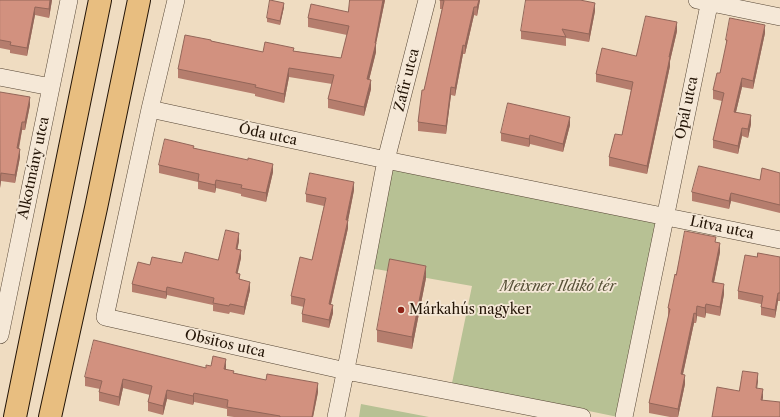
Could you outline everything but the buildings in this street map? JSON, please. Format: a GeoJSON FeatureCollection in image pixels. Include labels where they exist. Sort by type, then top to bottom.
{"type":"FeatureCollection","features":[{"type":"Feature","properties":{"kind":"main road"},"geometry":{"type":"LineString","coordinates":[[15,417],[100,0]]}},
{"type":"Feature","properties":{"kind":"main road"},"geometry":{"type":"LineString","coordinates":[[50,417],[96,208],[139,0]]}},
{"type":"Feature","properties":{"kind":"street","name":"Alkotmány utca"},"geometry":{"type":"LineString","coordinates":[[0,335],[3,306],[69,0]]}},
{"type":"Feature","properties":{"kind":"street"},"geometry":{"type":"LineString","coordinates":[[150,110],[176,0]]}},
{"type":"Feature","properties":{"kind":"street","name":"Zafír utca"},"geometry":{"type":"LineString","coordinates":[[386,160],[427,0]]}},
{"type":"Feature","properties":{"kind":"street"},"geometry":{"type":"LineString","coordinates":[[706,1],[780,17]]}},
{"type":"Feature","properties":{"kind":"street","name":"Opál utca"},"geometry":{"type":"LineString","coordinates":[[665,216],[706,1]]}},
{"type":"Feature","properties":{"kind":"street"},"geometry":{"type":"LineString","coordinates":[[0,77],[51,87]]}},
{"type":"Feature","properties":{"kind":"street","name":"Óda utca"},"geometry":{"type":"LineString","coordinates":[[150,110],[386,160]]}},
{"type":"Feature","properties":{"kind":"street","name":"Obsitos utca"},"geometry":{"type":"LineString","coordinates":[[150,110],[105,317],[346,371]]}},
{"type":"Feature","properties":{"kind":"street"},"geometry":{"type":"LineString","coordinates":[[336,417],[386,160],[665,216],[624,417]]}},
{"type":"Feature","properties":{"kind":"street","name":"Litva utca"},"geometry":{"type":"LineString","coordinates":[[665,216],[780,240]]}},
{"type":"Feature","properties":{"kind":"street"},"geometry":{"type":"LineString","coordinates":[[346,371],[582,417]]}},
{"type":"Feature","properties":{"kind":"green space","name":"Meixner Ildikó tér"},"geometry":{"type":"Polygon","coordinates":[[[391,168],[658,219],[618,417],[452,383],[472,286],[370,268],[391,168]]]}},
{"type":"Feature","properties":{"kind":"green space"},"geometry":{"type":"Polygon","coordinates":[[[361,404],[429,417],[359,417],[361,404]]]}},
{"type":"Feature","properties":{"kind":"place","name":"Márkahús nagyker"},"geometry":{"type":"Point","coordinates":[401,310]}}]}
